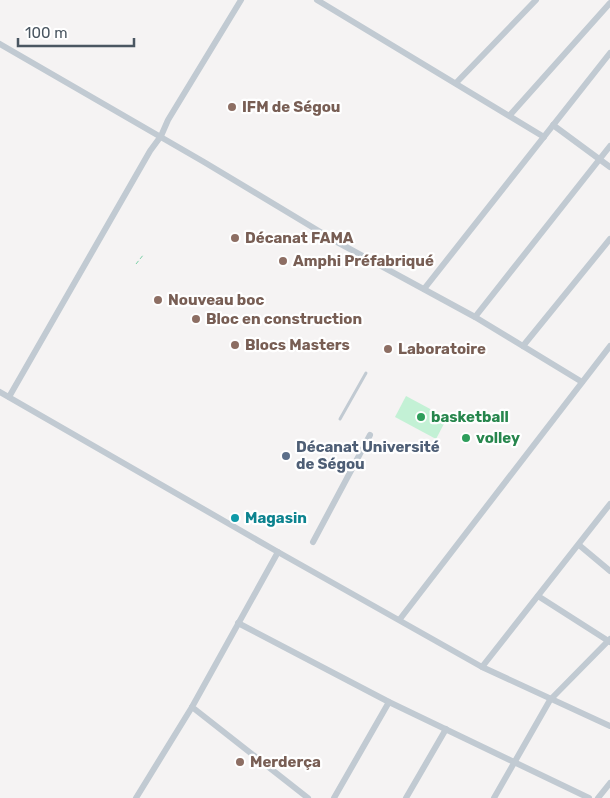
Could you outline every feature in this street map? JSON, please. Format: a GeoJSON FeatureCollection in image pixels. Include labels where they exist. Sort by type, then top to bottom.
{"type":"FeatureCollection","features":[{"type":"Feature","properties":{"kind":"street"},"geometry":{"type":"LineString","coordinates":[[9,397],[150,151],[161,136],[168,120],[241,0]]}},
{"type":"Feature","properties":{"kind":"street"},"geometry":{"type":"LineString","coordinates":[[317,0],[510,114],[544,137]]}},
{"type":"Feature","properties":{"kind":"street"},"geometry":{"type":"LineString","coordinates":[[456,83],[536,0]]}},
{"type":"Feature","properties":{"kind":"street"},"geometry":{"type":"LineString","coordinates":[[510,114],[610,2]]}},
{"type":"Feature","properties":{"kind":"street"},"geometry":{"type":"LineString","coordinates":[[0,44],[161,136],[337,242],[475,317],[582,382]]}},
{"type":"Feature","properties":{"kind":"street"},"geometry":{"type":"LineString","coordinates":[[424,289],[610,53]]}},
{"type":"Feature","properties":{"kind":"street"},"geometry":{"type":"LineString","coordinates":[[554,125],[610,167]]}},
{"type":"Feature","properties":{"kind":"street"},"geometry":{"type":"LineString","coordinates":[[475,317],[610,146]]}},
{"type":"Feature","properties":{"kind":"street"},"geometry":{"type":"LineString","coordinates":[[523,346],[610,239]]}},
{"type":"Feature","properties":{"kind":"street"},"geometry":{"type":"LineString","coordinates":[[400,619],[610,346]]}},
{"type":"Feature","properties":{"kind":"street"},"geometry":{"type":"LineString","coordinates":[[0,392],[482,667],[550,700],[610,726]]}},
{"type":"Feature","properties":{"kind":"street"},"geometry":{"type":"LineString","coordinates":[[312,542],[370,435]]}},
{"type":"Feature","properties":{"kind":"street"},"geometry":{"type":"LineString","coordinates":[[482,667],[610,504]]}},
{"type":"Feature","properties":{"kind":"street"},"geometry":{"type":"LineString","coordinates":[[579,545],[610,571]]}},
{"type":"Feature","properties":{"kind":"street"},"geometry":{"type":"LineString","coordinates":[[136,798],[192,707],[278,552]]}},
{"type":"Feature","properties":{"kind":"street"},"geometry":{"type":"LineString","coordinates":[[494,798],[550,700],[610,641],[538,596]]}},
{"type":"Feature","properties":{"kind":"street"},"geometry":{"type":"LineString","coordinates":[[238,623],[389,702],[589,798]]}},
{"type":"Feature","properties":{"kind":"street"},"geometry":{"type":"LineString","coordinates":[[334,798],[389,702]]}},
{"type":"Feature","properties":{"kind":"street"},"geometry":{"type":"LineString","coordinates":[[192,707],[308,798]]}},
{"type":"Feature","properties":{"kind":"street"},"geometry":{"type":"LineString","coordinates":[[406,798],[446,729]]}},
{"type":"Feature","properties":{"kind":"street"},"geometry":{"type":"LineString","coordinates":[[598,798],[610,784]]}},
{"type":"Feature","properties":{"kind":"lane"},"geometry":{"type":"LineString","coordinates":[[340,419],[366,373]]}},
{"type":"Feature","properties":{"kind":"path"},"geometry":{"type":"LineString","coordinates":[[136,264],[144,254]]}},
{"type":"Feature","properties":{"kind":"green space","name":"basketball"},"geometry":{"type":"Polygon","coordinates":[[[406,396],[447,418],[436,439],[395,417],[406,396]]]}},
{"type":"Feature","properties":{"kind":"place","name":"IFM de Ségou"},"geometry":{"type":"Point","coordinates":[232,107]}},
{"type":"Feature","properties":{"kind":"place","name":"Décanat FAMA"},"geometry":{"type":"Point","coordinates":[235,238]}},
{"type":"Feature","properties":{"kind":"place","name":"Amphi Préfabriqué"},"geometry":{"type":"Point","coordinates":[283,261]}},
{"type":"Feature","properties":{"kind":"place","name":"Nouveau boc"},"geometry":{"type":"Point","coordinates":[158,300]}},
{"type":"Feature","properties":{"kind":"place","name":"Bloc en construction"},"geometry":{"type":"Point","coordinates":[196,319]}},
{"type":"Feature","properties":{"kind":"place","name":"Blocs Masters"},"geometry":{"type":"Point","coordinates":[235,345]}},
{"type":"Feature","properties":{"kind":"place","name":"Laboratoire"},"geometry":{"type":"Point","coordinates":[388,349]}},
{"type":"Feature","properties":{"kind":"place","name":"basketball"},"geometry":{"type":"Point","coordinates":[421,417]}},
{"type":"Feature","properties":{"kind":"place","name":"volley"},"geometry":{"type":"Point","coordinates":[466,438]}},
{"type":"Feature","properties":{"kind":"place","name":"Décanat Université de Ségou"},"geometry":{"type":"Point","coordinates":[286,456]}},
{"type":"Feature","properties":{"kind":"place","name":"Magasin"},"geometry":{"type":"Point","coordinates":[235,518]}},
{"type":"Feature","properties":{"kind":"place","name":"Merderça"},"geometry":{"type":"Point","coordinates":[240,762]}}]}
